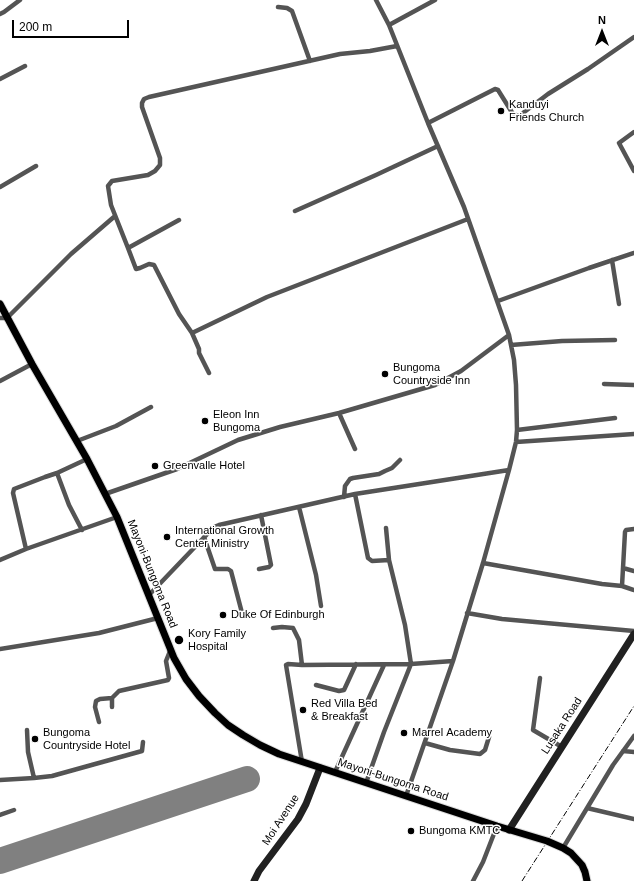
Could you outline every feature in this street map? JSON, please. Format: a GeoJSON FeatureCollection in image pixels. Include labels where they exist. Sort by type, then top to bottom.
{"type":"FeatureCollection","features":[{"type":"Feature","properties":{"kind":"main road","name":"Mayoni-Bungoma Road"},"geometry":{"type":"LineString","coordinates":[[0,304],[4,318],[77,440],[117,517],[170,651],[186,679],[199,696],[228,725],[260,745],[279,754],[509,830],[547,841],[571,853],[582,865],[587,881]]}},
{"type":"Feature","properties":{"kind":"street"},"geometry":{"type":"LineString","coordinates":[[0,14],[20,0]]}},
{"type":"Feature","properties":{"kind":"street"},"geometry":{"type":"LineString","coordinates":[[376,0],[389,25],[468,219],[498,301],[511,345],[516,385],[517,430],[516,442],[509,470],[483,563],[453,661],[406,796]]}},
{"type":"Feature","properties":{"kind":"street"},"geometry":{"type":"LineString","coordinates":[[389,25],[435,0]]}},
{"type":"Feature","properties":{"kind":"street"},"geometry":{"type":"LineString","coordinates":[[278,6],[292,11],[310,61]]}},
{"type":"Feature","properties":{"kind":"street"},"geometry":{"type":"LineString","coordinates":[[428,123],[495,89],[498,90],[513,114],[519,116],[548,94],[588,69],[634,37]]}},
{"type":"Feature","properties":{"kind":"street"},"geometry":{"type":"LineString","coordinates":[[209,373],[199,353],[199,349],[192,333],[179,314],[154,265],[149,264],[136,269],[115,216],[107,189],[110,183],[148,175],[159,168],[161,162],[142,107],[142,102],[144,99],[188,88],[340,54],[397,46]]}},
{"type":"Feature","properties":{"kind":"street"},"geometry":{"type":"LineString","coordinates":[[0,79],[25,66]]}},
{"type":"Feature","properties":{"kind":"street"},"geometry":{"type":"LineString","coordinates":[[634,132],[619,143],[634,171]]}},
{"type":"Feature","properties":{"kind":"street"},"geometry":{"type":"LineString","coordinates":[[295,211],[438,146]]}},
{"type":"Feature","properties":{"kind":"street"},"geometry":{"type":"LineString","coordinates":[[0,187],[36,166]]}},
{"type":"Feature","properties":{"kind":"street"},"geometry":{"type":"LineString","coordinates":[[4,318],[71,254],[115,216]]}},
{"type":"Feature","properties":{"kind":"street"},"geometry":{"type":"LineString","coordinates":[[192,333],[267,297],[468,219]]}},
{"type":"Feature","properties":{"kind":"street"},"geometry":{"type":"LineString","coordinates":[[128,248],[179,220]]}},
{"type":"Feature","properties":{"kind":"street"},"geometry":{"type":"LineString","coordinates":[[498,301],[634,253]]}},
{"type":"Feature","properties":{"kind":"street"},"geometry":{"type":"LineString","coordinates":[[612,260],[618,304]]}},
{"type":"Feature","properties":{"kind":"street"},"geometry":{"type":"LineString","coordinates":[[105,494],[177,469],[238,440],[280,427],[339,413],[435,385],[461,370],[509,336]]}},
{"type":"Feature","properties":{"kind":"street"},"geometry":{"type":"LineString","coordinates":[[511,345],[562,341],[615,340]]}},
{"type":"Feature","properties":{"kind":"street"},"geometry":{"type":"LineString","coordinates":[[0,381],[32,364]]}},
{"type":"Feature","properties":{"kind":"street"},"geometry":{"type":"LineString","coordinates":[[604,384],[634,385]]}},
{"type":"Feature","properties":{"kind":"street"},"geometry":{"type":"LineString","coordinates":[[77,440],[116,426],[151,407]]}},
{"type":"Feature","properties":{"kind":"street"},"geometry":{"type":"LineString","coordinates":[[339,413],[355,449]]}},
{"type":"Feature","properties":{"kind":"street"},"geometry":{"type":"LineString","coordinates":[[517,430],[615,418]]}},
{"type":"Feature","properties":{"kind":"street"},"geometry":{"type":"LineString","coordinates":[[516,442],[634,434]]}},
{"type":"Feature","properties":{"kind":"street"},"geometry":{"type":"LineString","coordinates":[[26,549],[13,491],[23,485],[57,473],[87,459]]}},
{"type":"Feature","properties":{"kind":"street"},"geometry":{"type":"LineString","coordinates":[[344,497],[345,486],[350,479],[378,474],[392,468],[400,460]]}},
{"type":"Feature","properties":{"kind":"street"},"geometry":{"type":"LineString","coordinates":[[149,595],[216,526],[355,494],[509,470]]}},
{"type":"Feature","properties":{"kind":"street"},"geometry":{"type":"LineString","coordinates":[[57,473],[69,505],[82,530]]}},
{"type":"Feature","properties":{"kind":"street"},"geometry":{"type":"LineString","coordinates":[[355,494],[368,558],[372,561],[390,560]]}},
{"type":"Feature","properties":{"kind":"street"},"geometry":{"type":"LineString","coordinates":[[299,507],[316,575],[321,606]]}},
{"type":"Feature","properties":{"kind":"street"},"geometry":{"type":"LineString","coordinates":[[259,569],[269,567],[270,564],[261,515]]}},
{"type":"Feature","properties":{"kind":"street"},"geometry":{"type":"LineString","coordinates":[[0,560],[26,549],[117,517]]}},
{"type":"Feature","properties":{"kind":"street"},"geometry":{"type":"LineString","coordinates":[[366,783],[411,664],[405,625],[390,560],[386,528]]}},
{"type":"Feature","properties":{"kind":"street"},"geometry":{"type":"LineString","coordinates":[[622,586],[624,532],[626,530],[634,529]]}},
{"type":"Feature","properties":{"kind":"street"},"geometry":{"type":"LineString","coordinates":[[204,537],[215,569],[228,569],[231,571],[242,613]]}},
{"type":"Feature","properties":{"kind":"street"},"geometry":{"type":"LineString","coordinates":[[483,563],[602,584],[622,586],[634,590]]}},
{"type":"Feature","properties":{"kind":"street"},"geometry":{"type":"LineString","coordinates":[[623,568],[634,571]]}},
{"type":"Feature","properties":{"kind":"street"},"geometry":{"type":"LineString","coordinates":[[467,613],[502,619],[634,631]]}},
{"type":"Feature","properties":{"kind":"street"},"geometry":{"type":"LineString","coordinates":[[0,649],[99,633],[158,618]]}},
{"type":"Feature","properties":{"kind":"street"},"geometry":{"type":"LineString","coordinates":[[273,628],[293,628],[299,640],[302,665]]}},
{"type":"Feature","properties":{"kind":"street","name":"Lusaka Road"},"geometry":{"type":"LineString","coordinates":[[509,830],[634,634]]}},
{"type":"Feature","properties":{"kind":"street"},"geometry":{"type":"LineString","coordinates":[[99,722],[95,707],[96,701],[100,699],[112,698],[119,692],[168,680],[166,661],[170,651]]}},
{"type":"Feature","properties":{"kind":"street"},"geometry":{"type":"LineString","coordinates":[[302,762],[286,667],[288,664],[384,665],[453,661]]}},
{"type":"Feature","properties":{"kind":"street"},"geometry":{"type":"LineString","coordinates":[[316,686],[339,691],[344,690],[356,664]]}},
{"type":"Feature","properties":{"kind":"street"},"geometry":{"type":"LineString","coordinates":[[335,772],[384,665]]}},
{"type":"Feature","properties":{"kind":"street"},"geometry":{"type":"LineString","coordinates":[[540,678],[533,730],[562,747]]}},
{"type":"Feature","properties":{"kind":"street"},"geometry":{"type":"LineString","coordinates":[[112,698],[112,707]]}},
{"type":"Feature","properties":{"kind":"street"},"geometry":{"type":"LineString","coordinates":[[27,730],[28,752],[34,778]]}},
{"type":"Feature","properties":{"kind":"street"},"geometry":{"type":"LineString","coordinates":[[563,848],[586,808],[634,736]]}},
{"type":"Feature","properties":{"kind":"street"},"geometry":{"type":"LineString","coordinates":[[425,743],[450,750],[480,754],[484,750],[489,737]]}},
{"type":"Feature","properties":{"kind":"street"},"geometry":{"type":"LineString","coordinates":[[0,780],[52,776],[142,751],[143,742]]}},
{"type":"Feature","properties":{"kind":"street"},"geometry":{"type":"LineString","coordinates":[[623,751],[634,752]]}},
{"type":"Feature","properties":{"kind":"street","name":"Moi Avenue"},"geometry":{"type":"LineString","coordinates":[[254,881],[259,871],[298,819],[306,804],[320,768]]}},
{"type":"Feature","properties":{"kind":"street"},"geometry":{"type":"LineString","coordinates":[[586,808],[634,819]]}},
{"type":"Feature","properties":{"kind":"street"},"geometry":{"type":"LineString","coordinates":[[0,814],[14,810]]}},
{"type":"Feature","properties":{"kind":"street"},"geometry":{"type":"LineString","coordinates":[[473,881],[483,862],[497,826]]}},
{"type":"Feature","properties":{"kind":"runway"},"geometry":{"type":"LineString","coordinates":[[0,861],[247,779]]}},
{"type":"Feature","properties":{"kind":"railway"},"geometry":{"type":"LineString","coordinates":[[522,881],[634,706]]}},
{"type":"Feature","properties":{"kind":"place","name":"Kanduyi Friends Church"},"geometry":{"type":"Point","coordinates":[501,111]}},
{"type":"Feature","properties":{"kind":"place","name":"Bungoma Countryside Inn"},"geometry":{"type":"Point","coordinates":[385,374]}},
{"type":"Feature","properties":{"kind":"place","name":"Eleon Inn Bungoma"},"geometry":{"type":"Point","coordinates":[205,421]}},
{"type":"Feature","properties":{"kind":"place","name":"Greenvalle Hotel"},"geometry":{"type":"Point","coordinates":[155,466]}},
{"type":"Feature","properties":{"kind":"place","name":"International Growth Center Ministry"},"geometry":{"type":"Point","coordinates":[167,537]}},
{"type":"Feature","properties":{"kind":"place","name":"Duke Of Edinburgh"},"geometry":{"type":"Point","coordinates":[223,615]}},
{"type":"Feature","properties":{"kind":"place","name":"Kory Family Hospital"},"geometry":{"type":"Point","coordinates":[179,640]}},
{"type":"Feature","properties":{"kind":"place","name":"Red Villa Bed & Breakfast"},"geometry":{"type":"Point","coordinates":[303,710]}},
{"type":"Feature","properties":{"kind":"place","name":"Marrel Academy"},"geometry":{"type":"Point","coordinates":[404,733]}},
{"type":"Feature","properties":{"kind":"place","name":"Bungoma Countryside Hotel"},"geometry":{"type":"Point","coordinates":[35,739]}},
{"type":"Feature","properties":{"kind":"place","name":"Bungoma KMTC"},"geometry":{"type":"Point","coordinates":[411,831]}}]}
